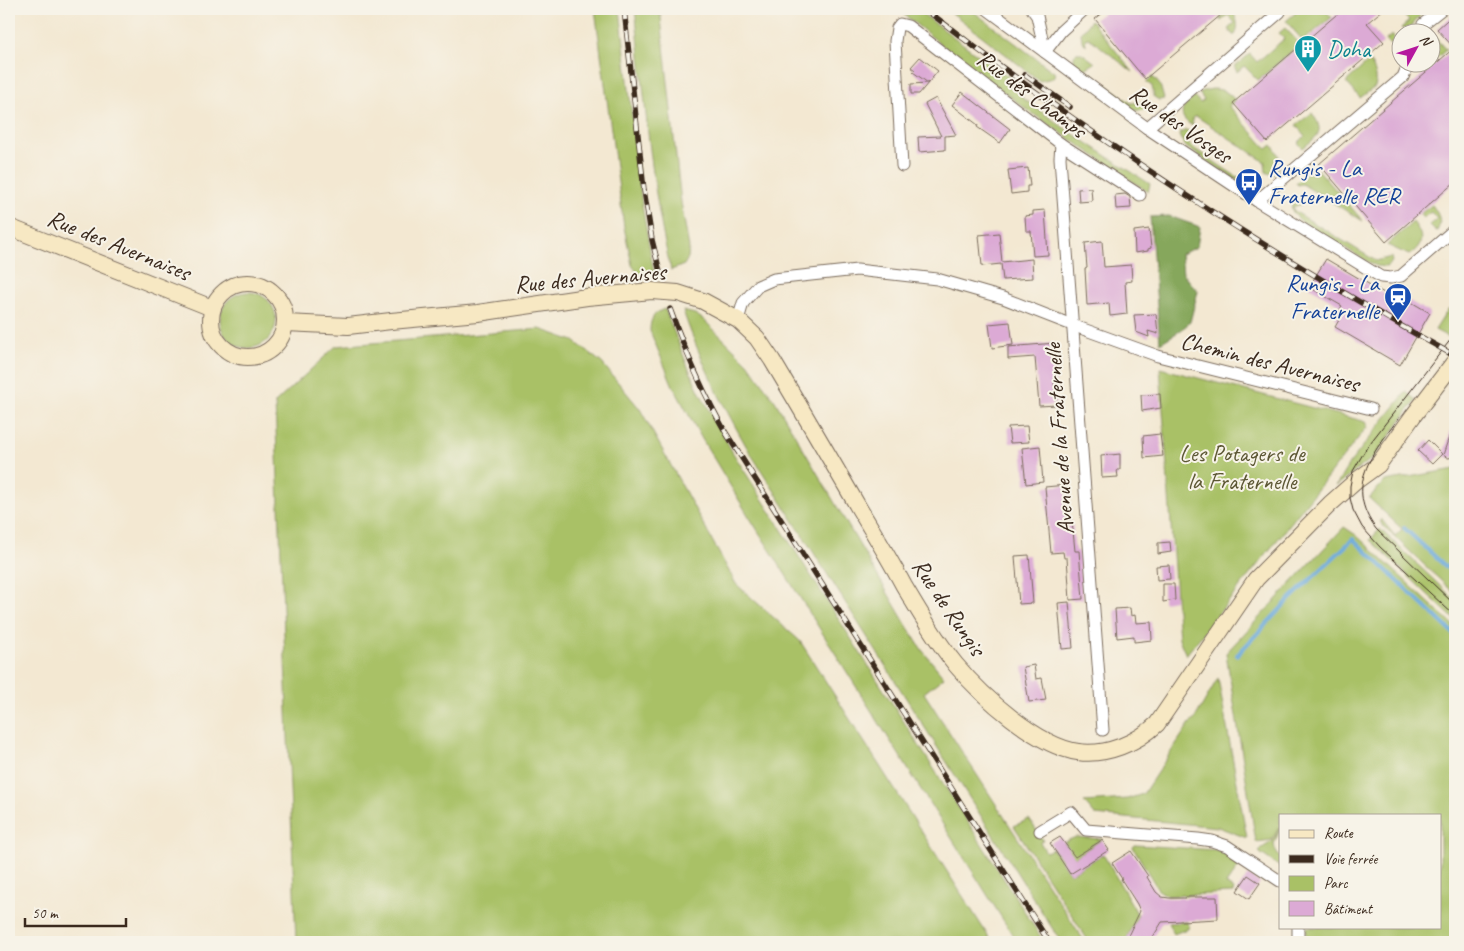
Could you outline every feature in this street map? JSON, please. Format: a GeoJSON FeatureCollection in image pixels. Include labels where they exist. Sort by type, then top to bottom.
{"type":"FeatureCollection","features":[{"type":"Feature","properties":{"kind":"main road","name":"Rue des Avernaises"},"geometry":{"type":"LineString","coordinates":[[9,227],[212,308]]}},
{"type":"Feature","properties":{"kind":"main road"},"geometry":{"type":"LineString","coordinates":[[242,282],[256,283],[269,288],[279,297],[285,309],[286,323],[283,335],[276,346],[266,354],[253,357],[237,356],[226,351],[212,332],[212,308],[219,296],[230,287],[242,282]]}},
{"type":"Feature","properties":{"kind":"main road","name":"Rue des Avernaises"},"geometry":{"type":"LineString","coordinates":[[286,323],[348,326],[478,313],[587,297],[652,291],[678,293],[703,301],[738,320]]}},
{"type":"Feature","properties":{"kind":"main road","name":"Rue de Rungis"},"geometry":{"type":"LineString","coordinates":[[738,320],[757,338],[772,360],[922,615],[957,665],[1007,714],[1039,737],[1077,752],[1112,750],[1144,736],[1157,724],[1256,579],[1330,504],[1378,465],[1455,361]]}},
{"type":"Feature","properties":{"kind":"street","name":"Rue des Vosges"},"geometry":{"type":"LineString","coordinates":[[987,9],[1147,128],[1257,201],[1381,277],[1401,276],[1455,229]]}},
{"type":"Feature","properties":{"kind":"street"},"geometry":{"type":"LineString","coordinates":[[1032,9],[1037,16],[1045,52]]}},
{"type":"Feature","properties":{"kind":"street"},"geometry":{"type":"LineString","coordinates":[[1045,52],[1061,31],[1085,9]]}},
{"type":"Feature","properties":{"kind":"street"},"geometry":{"type":"LineString","coordinates":[[1147,128],[1282,9]]}},
{"type":"Feature","properties":{"kind":"street"},"geometry":{"type":"LineString","coordinates":[[1426,22],[1442,9]]}},
{"type":"Feature","properties":{"kind":"street","name":"Rue des Champs"},"geometry":{"type":"LineString","coordinates":[[902,166],[895,41],[897,28],[900,24],[908,26],[1061,144],[1140,195]]}},
{"type":"Feature","properties":{"kind":"street"},"geometry":{"type":"LineString","coordinates":[[1257,201],[1403,77],[1405,72]]}},
{"type":"Feature","properties":{"kind":"street","name":"Avenue de la Fraternelle"},"geometry":{"type":"LineString","coordinates":[[1061,144],[1060,158],[1103,730]]}},
{"type":"Feature","properties":{"kind":"street"},"geometry":{"type":"LineString","coordinates":[[738,320],[742,303],[758,286],[774,279],[857,270],[937,279],[1003,298],[1072,325]]}},
{"type":"Feature","properties":{"kind":"street","name":"Chemin des Avernaises"},"geometry":{"type":"LineString","coordinates":[[1072,325],[1158,356],[1371,409]]}},
{"type":"Feature","properties":{"kind":"street"},"geometry":{"type":"LineString","coordinates":[[1040,832],[1071,812],[1086,830],[1212,841],[1227,846],[1279,880]]}},
{"type":"Feature","properties":{"kind":"street"},"geometry":{"type":"LineString","coordinates":[[1298,928],[1298,942]]}},
{"type":"Feature","properties":{"kind":"green space"},"geometry":{"type":"Polygon","coordinates":[[[595,9],[620,9],[642,205],[654,273],[639,275],[632,265],[624,227],[595,9]]]}},
{"type":"Feature","properties":{"kind":"green space"},"geometry":{"type":"Polygon","coordinates":[[[635,9],[660,9],[681,202],[689,248],[688,258],[684,265],[671,270],[653,173],[635,9]]]}},
{"type":"Feature","properties":{"kind":"green space"},"geometry":{"type":"Polygon","coordinates":[[[897,9],[916,9],[1027,89],[1021,97],[1067,130],[1150,184],[1148,192],[1029,111],[897,9]]]}},
{"type":"Feature","properties":{"kind":"green space"},"geometry":{"type":"Polygon","coordinates":[[[947,9],[970,9],[1055,73],[1053,78],[1040,81],[947,9]]]}},
{"type":"Feature","properties":{"kind":"green space"},"geometry":{"type":"Polygon","coordinates":[[[1300,9],[1323,9],[1332,17],[1303,41],[1286,21],[1300,9]]]}},
{"type":"Feature","properties":{"kind":"green space"},"geometry":{"type":"Polygon","coordinates":[[[1398,9],[1418,9],[1422,13],[1415,22],[1408,22],[1409,21],[1398,9]]]}},
{"type":"Feature","properties":{"kind":"green space"},"geometry":{"type":"Polygon","coordinates":[[[1231,10],[1237,22],[1235,35],[1228,29],[1235,23],[1228,15],[1221,21],[1220,19],[1231,10]]]}},
{"type":"Feature","properties":{"kind":"green space"},"geometry":{"type":"Polygon","coordinates":[[[1091,20],[1133,72],[1089,38],[1085,39],[1086,45],[1082,41],[1081,33],[1091,20]]]}},
{"type":"Feature","properties":{"kind":"green space"},"geometry":{"type":"Polygon","coordinates":[[[1285,28],[1298,42],[1295,45],[1297,47],[1258,80],[1244,66],[1237,72],[1235,66],[1250,54],[1257,62],[1284,39],[1279,33],[1285,28]]]}},
{"type":"Feature","properties":{"kind":"green space"},"geometry":{"type":"Polygon","coordinates":[[[1392,35],[1392,44],[1390,45],[1386,40],[1392,35]]]}},
{"type":"Feature","properties":{"kind":"green space"},"geometry":{"type":"Polygon","coordinates":[[[1442,45],[1446,50],[1442,53],[1442,45]]]}},
{"type":"Feature","properties":{"kind":"green space"},"geometry":{"type":"Polygon","coordinates":[[[1076,53],[1082,53],[1095,63],[1085,69],[1131,103],[1145,102],[1145,109],[1139,111],[1132,110],[1085,76],[1074,63],[1076,53]]]}},
{"type":"Feature","properties":{"kind":"green space"},"geometry":{"type":"Polygon","coordinates":[[[1369,61],[1375,74],[1375,87],[1360,98],[1346,82],[1369,61]]]}},
{"type":"Feature","properties":{"kind":"green space"},"geometry":{"type":"Polygon","coordinates":[[[1153,77],[1160,85],[1164,99],[1159,100],[1154,97],[1152,86],[1146,82],[1153,77]]]}},
{"type":"Feature","properties":{"kind":"green space"},"geometry":{"type":"Polygon","coordinates":[[[1212,89],[1228,93],[1235,100],[1229,106],[1267,149],[1272,145],[1275,149],[1279,164],[1273,175],[1266,172],[1265,162],[1196,116],[1192,118],[1193,126],[1184,119],[1182,112],[1186,104],[1195,97],[1200,103],[1204,100],[1199,93],[1212,89]]]}},
{"type":"Feature","properties":{"kind":"green space"},"geometry":{"type":"Polygon","coordinates":[[[1312,113],[1318,125],[1318,133],[1303,148],[1298,143],[1305,136],[1296,125],[1312,113]]]}},
{"type":"Feature","properties":{"kind":"green space"},"geometry":{"type":"Polygon","coordinates":[[[1186,130],[1197,138],[1187,140],[1189,145],[1237,177],[1251,173],[1254,174],[1255,179],[1248,183],[1234,179],[1186,147],[1179,136],[1180,133],[1186,130]]]}},
{"type":"Feature","properties":{"kind":"green space"},"geometry":{"type":"Polygon","coordinates":[[[1315,166],[1363,221],[1302,184],[1297,185],[1296,183],[1315,166]]]}},
{"type":"Feature","properties":{"kind":"green space"},"geometry":{"type":"Polygon","coordinates":[[[1295,202],[1302,204],[1293,207],[1294,211],[1376,261],[1391,257],[1392,262],[1386,267],[1370,263],[1301,221],[1292,209],[1292,204],[1295,202]]]}},
{"type":"Feature","properties":{"kind":"green space"},"geometry":{"type":"Polygon","coordinates":[[[1432,205],[1440,220],[1437,231],[1429,225],[1437,219],[1431,212],[1423,218],[1420,214],[1432,205]]]}},
{"type":"Feature","properties":{"kind":"green space"},"geometry":{"type":"Polygon","coordinates":[[[1169,216],[1200,227],[1197,247],[1181,254],[1183,274],[1198,291],[1190,322],[1180,331],[1160,343],[1150,217],[1169,216]]]}},
{"type":"Feature","properties":{"kind":"green space"},"geometry":{"type":"Polygon","coordinates":[[[1413,222],[1421,236],[1418,248],[1409,255],[1387,245],[1413,222]]]}},
{"type":"Feature","properties":{"kind":"green space"},"geometry":{"type":"Polygon","coordinates":[[[248,292],[259,294],[268,300],[274,309],[276,320],[274,331],[268,340],[259,346],[248,348],[237,346],[228,340],[222,331],[220,320],[222,309],[228,300],[237,294],[248,292]]]}},
{"type":"Feature","properties":{"kind":"green space"},"geometry":{"type":"Polygon","coordinates":[[[1449,308],[1455,312],[1455,327],[1448,337],[1435,330],[1449,308]]]}},
{"type":"Feature","properties":{"kind":"green space"},"geometry":{"type":"Polygon","coordinates":[[[665,309],[700,393],[733,453],[1044,942],[1017,942],[702,439],[673,386],[650,331],[653,317],[665,309]]]}},
{"type":"Feature","properties":{"kind":"green space"},"geometry":{"type":"Polygon","coordinates":[[[683,311],[695,314],[704,320],[748,363],[775,401],[907,626],[922,650],[944,677],[924,693],[1085,942],[1061,942],[749,451],[713,382],[697,348],[683,311]]]}},
{"type":"Feature","properties":{"kind":"green space"},"geometry":{"type":"Polygon","coordinates":[[[540,329],[574,341],[602,363],[640,409],[736,584],[800,641],[992,942],[296,942],[275,403],[336,346],[540,329]]]}},
{"type":"Feature","properties":{"kind":"green space","name":"Les Potagers de la Fraternelle"},"geometry":{"type":"Polygon","coordinates":[[[1160,368],[1367,423],[1367,427],[1186,655],[1179,639],[1160,368]]]}},
{"type":"Feature","properties":{"kind":"green space"},"geometry":{"type":"Polygon","coordinates":[[[1406,392],[1416,400],[1374,457],[1336,486],[1349,464],[1406,392]]]}},
{"type":"Feature","properties":{"kind":"green space"},"geometry":{"type":"Polygon","coordinates":[[[1455,469],[1455,594],[1382,525],[1380,520],[1395,536],[1402,529],[1369,498],[1385,481],[1455,469]]]}},
{"type":"Feature","properties":{"kind":"green space"},"geometry":{"type":"Polygon","coordinates":[[[1344,527],[1356,535],[1455,627],[1455,942],[1307,942],[1306,928],[1442,928],[1442,814],[1279,814],[1279,827],[1272,840],[1256,842],[1226,653],[1344,527]]]}},
{"type":"Feature","properties":{"kind":"green space"},"geometry":{"type":"Polygon","coordinates":[[[1380,529],[1455,600],[1455,620],[1370,540],[1380,529]]]}},
{"type":"Feature","properties":{"kind":"green space"},"geometry":{"type":"Polygon","coordinates":[[[1218,678],[1247,838],[1218,827],[1095,815],[1084,802],[1127,799],[1143,794],[1190,723],[1194,720],[1218,678]]]}},
{"type":"Feature","properties":{"kind":"green space"},"geometry":{"type":"Polygon","coordinates":[[[1029,819],[1043,840],[1040,842],[1046,852],[1053,849],[1056,854],[1067,847],[1064,842],[1076,837],[1102,839],[1064,865],[1070,874],[1103,854],[1138,915],[1125,942],[1089,942],[1014,826],[1029,819]]]}},
{"type":"Feature","properties":{"kind":"green space"},"geometry":{"type":"Polygon","coordinates":[[[1279,829],[1274,844],[1279,855],[1279,866],[1260,853],[1259,850],[1273,841],[1279,829]]]}},
{"type":"Feature","properties":{"kind":"green space"},"geometry":{"type":"Polygon","coordinates":[[[1135,845],[1218,850],[1233,858],[1240,865],[1226,884],[1234,890],[1233,893],[1167,896],[1159,891],[1133,847],[1135,845]]]}},
{"type":"Feature","properties":{"kind":"green space"},"geometry":{"type":"Polygon","coordinates":[[[1187,922],[1189,928],[1174,934],[1168,923],[1187,922]]]}},
{"type":"Feature","properties":{"kind":"building"},"geometry":{"type":"Polygon","coordinates":[[[1108,9],[1228,9],[1145,79],[1095,19],[1108,9]]]}},
{"type":"Feature","properties":{"kind":"building","name":"Doha"},"geometry":{"type":"Polygon","coordinates":[[[1343,9],[1384,9],[1367,23],[1384,42],[1267,142],[1233,103],[1343,9]]]}},
{"type":"Feature","properties":{"kind":"building"},"geometry":{"type":"Polygon","coordinates":[[[1455,13],[1455,182],[1386,242],[1319,164],[1426,72],[1442,72],[1442,58],[1454,48],[1442,35],[1442,25],[1455,13]]]}},
{"type":"Feature","properties":{"kind":"building"},"geometry":{"type":"Polygon","coordinates":[[[920,57],[938,71],[919,94],[911,94],[911,84],[928,83],[913,72],[915,70],[911,67],[920,57]]]}},
{"type":"Feature","properties":{"kind":"building"},"geometry":{"type":"Polygon","coordinates":[[[962,92],[1010,129],[1000,143],[977,127],[978,125],[952,105],[962,92]]]}},
{"type":"Feature","properties":{"kind":"building"},"geometry":{"type":"Polygon","coordinates":[[[936,98],[956,135],[945,136],[945,150],[919,152],[918,137],[941,136],[925,104],[936,98]]]}},
{"type":"Feature","properties":{"kind":"building"},"geometry":{"type":"Polygon","coordinates":[[[1028,168],[1030,186],[1027,186],[1027,192],[1011,194],[1008,170],[1028,168]]]}},
{"type":"Feature","properties":{"kind":"building"},"geometry":{"type":"Polygon","coordinates":[[[1091,188],[1092,201],[1079,202],[1078,189],[1091,188]]]}},
{"type":"Feature","properties":{"kind":"building"},"geometry":{"type":"Polygon","coordinates":[[[1125,194],[1130,197],[1131,208],[1116,209],[1115,195],[1125,194]]]}},
{"type":"Feature","properties":{"kind":"building"},"geometry":{"type":"Polygon","coordinates":[[[1045,210],[1048,255],[1033,256],[1031,231],[1026,231],[1025,216],[1033,215],[1033,211],[1045,210]]]}},
{"type":"Feature","properties":{"kind":"building"},"geometry":{"type":"Polygon","coordinates":[[[1149,229],[1151,248],[1148,251],[1135,253],[1134,231],[1149,229]]]}},
{"type":"Feature","properties":{"kind":"building"},"geometry":{"type":"Polygon","coordinates":[[[999,233],[1002,262],[1032,259],[1033,278],[1003,280],[1001,264],[982,266],[979,235],[999,233]]]}},
{"type":"Feature","properties":{"kind":"building"},"geometry":{"type":"Polygon","coordinates":[[[1102,241],[1104,267],[1131,265],[1132,281],[1125,282],[1127,314],[1110,316],[1109,303],[1087,305],[1085,243],[1102,241]]]}},
{"type":"Feature","properties":{"kind":"building"},"geometry":{"type":"Polygon","coordinates":[[[1326,259],[1396,300],[1399,295],[1430,313],[1400,365],[1335,327],[1339,320],[1335,318],[1342,306],[1309,287],[1326,259]]]}},
{"type":"Feature","properties":{"kind":"building"},"geometry":{"type":"Polygon","coordinates":[[[1156,314],[1158,334],[1148,331],[1149,337],[1136,332],[1134,315],[1156,314]]]}},
{"type":"Feature","properties":{"kind":"building"},"geometry":{"type":"Polygon","coordinates":[[[1010,322],[1013,345],[992,348],[989,324],[1010,322]]]}},
{"type":"Feature","properties":{"kind":"building"},"geometry":{"type":"Polygon","coordinates":[[[1055,343],[1057,373],[1055,374],[1056,383],[1054,383],[1057,405],[1039,406],[1035,357],[1008,359],[1008,347],[1055,343]]]}},
{"type":"Feature","properties":{"kind":"building"},"geometry":{"type":"Polygon","coordinates":[[[1160,394],[1161,408],[1142,411],[1141,395],[1160,394]]]}},
{"type":"Feature","properties":{"kind":"building"},"geometry":{"type":"Polygon","coordinates":[[[1453,425],[1455,426],[1455,457],[1448,458],[1443,455],[1453,425]]]}},
{"type":"Feature","properties":{"kind":"building"},"geometry":{"type":"Polygon","coordinates":[[[1027,426],[1029,442],[1010,443],[1008,427],[1027,426]]]}},
{"type":"Feature","properties":{"kind":"building"},"geometry":{"type":"Polygon","coordinates":[[[1160,434],[1163,456],[1144,458],[1143,436],[1160,434]]]}},
{"type":"Feature","properties":{"kind":"building"},"geometry":{"type":"Polygon","coordinates":[[[1428,440],[1442,454],[1432,464],[1418,451],[1428,440]]]}},
{"type":"Feature","properties":{"kind":"building"},"geometry":{"type":"Polygon","coordinates":[[[1040,446],[1043,482],[1026,484],[1022,448],[1040,446]]]}},
{"type":"Feature","properties":{"kind":"building"},"geometry":{"type":"Polygon","coordinates":[[[1120,454],[1120,470],[1117,470],[1118,477],[1102,478],[1101,456],[1120,454]]]}},
{"type":"Feature","properties":{"kind":"building"},"geometry":{"type":"Polygon","coordinates":[[[1066,485],[1068,521],[1072,521],[1075,551],[1079,551],[1083,599],[1070,600],[1067,558],[1064,558],[1063,552],[1051,553],[1045,487],[1066,485]]]}},
{"type":"Feature","properties":{"kind":"building"},"geometry":{"type":"Polygon","coordinates":[[[1170,542],[1171,552],[1158,554],[1158,543],[1170,542]]]}},
{"type":"Feature","properties":{"kind":"building"},"geometry":{"type":"Polygon","coordinates":[[[1029,555],[1033,603],[1019,604],[1015,556],[1029,555]]]}},
{"type":"Feature","properties":{"kind":"building"},"geometry":{"type":"Polygon","coordinates":[[[1169,565],[1170,579],[1157,580],[1156,566],[1169,565]]]}},
{"type":"Feature","properties":{"kind":"building"},"geometry":{"type":"Polygon","coordinates":[[[1163,584],[1174,584],[1175,600],[1163,602],[1163,584]]]}},
{"type":"Feature","properties":{"kind":"building"},"geometry":{"type":"Polygon","coordinates":[[[1069,602],[1073,648],[1062,649],[1058,603],[1069,602]]]}},
{"type":"Feature","properties":{"kind":"building"},"geometry":{"type":"Polygon","coordinates":[[[1130,608],[1131,616],[1135,615],[1136,623],[1151,622],[1152,640],[1134,642],[1134,636],[1117,638],[1115,609],[1130,608]]]}},
{"type":"Feature","properties":{"kind":"building"},"geometry":{"type":"Polygon","coordinates":[[[1034,665],[1036,679],[1042,678],[1046,700],[1029,702],[1023,667],[1034,665]]]}},
{"type":"Feature","properties":{"kind":"building"},"geometry":{"type":"Polygon","coordinates":[[[1060,837],[1075,857],[1102,840],[1109,850],[1070,874],[1050,843],[1060,837]]]}},
{"type":"Feature","properties":{"kind":"building"},"geometry":{"type":"Polygon","coordinates":[[[1131,851],[1156,892],[1162,897],[1217,897],[1218,919],[1162,922],[1150,942],[1125,942],[1140,911],[1112,863],[1131,851]]]}},
{"type":"Feature","properties":{"kind":"building"},"geometry":{"type":"Polygon","coordinates":[[[1248,875],[1260,883],[1249,899],[1237,891],[1248,875]]]}},
{"type":"Feature","properties":{"kind":"waterway"},"geometry":{"type":"LineString","coordinates":[[1404,528],[1455,575]]}},
{"type":"Feature","properties":{"kind":"waterway"},"geometry":{"type":"LineString","coordinates":[[1237,655],[1288,601],[1353,539],[1455,635]]}},
{"type":"Feature","properties":{"kind":"tram line"},"geometry":{"type":"LineString","coordinates":[[1455,334],[1367,447],[1353,471],[1350,486],[1353,510],[1362,527],[1380,547],[1455,616]]}},
{"type":"Feature","properties":{"kind":"tram line"},"geometry":{"type":"LineString","coordinates":[[1399,418],[1371,458],[1365,471],[1362,484],[1362,499],[1376,529],[1455,605]]}},
{"type":"Feature","properties":{"kind":"railway"},"geometry":{"type":"LineString","coordinates":[[624,9],[644,190],[652,240],[660,272]]}},
{"type":"Feature","properties":{"kind":"railway"},"geometry":{"type":"LineString","coordinates":[[925,9],[1052,104],[1183,193],[1318,277],[1455,356]]}},
{"type":"Feature","properties":{"kind":"railway"},"geometry":{"type":"LineString","coordinates":[[1025,75],[1070,107]]}},
{"type":"Feature","properties":{"kind":"railway"},"geometry":{"type":"LineString","coordinates":[[670,309],[695,372],[726,433],[1049,942]]}},
{"type":"Feature","properties":{"kind":"place","name":"Doha"},"geometry":{"type":"Point","coordinates":[1308,73]}},
{"type":"Feature","properties":{"kind":"place","name":"Rungis - La Fraternelle RER"},"geometry":{"type":"Point","coordinates":[1249,206]}},
{"type":"Feature","properties":{"kind":"place","name":"Rungis - La Fraternelle"},"geometry":{"type":"Point","coordinates":[1398,321]}}]}
